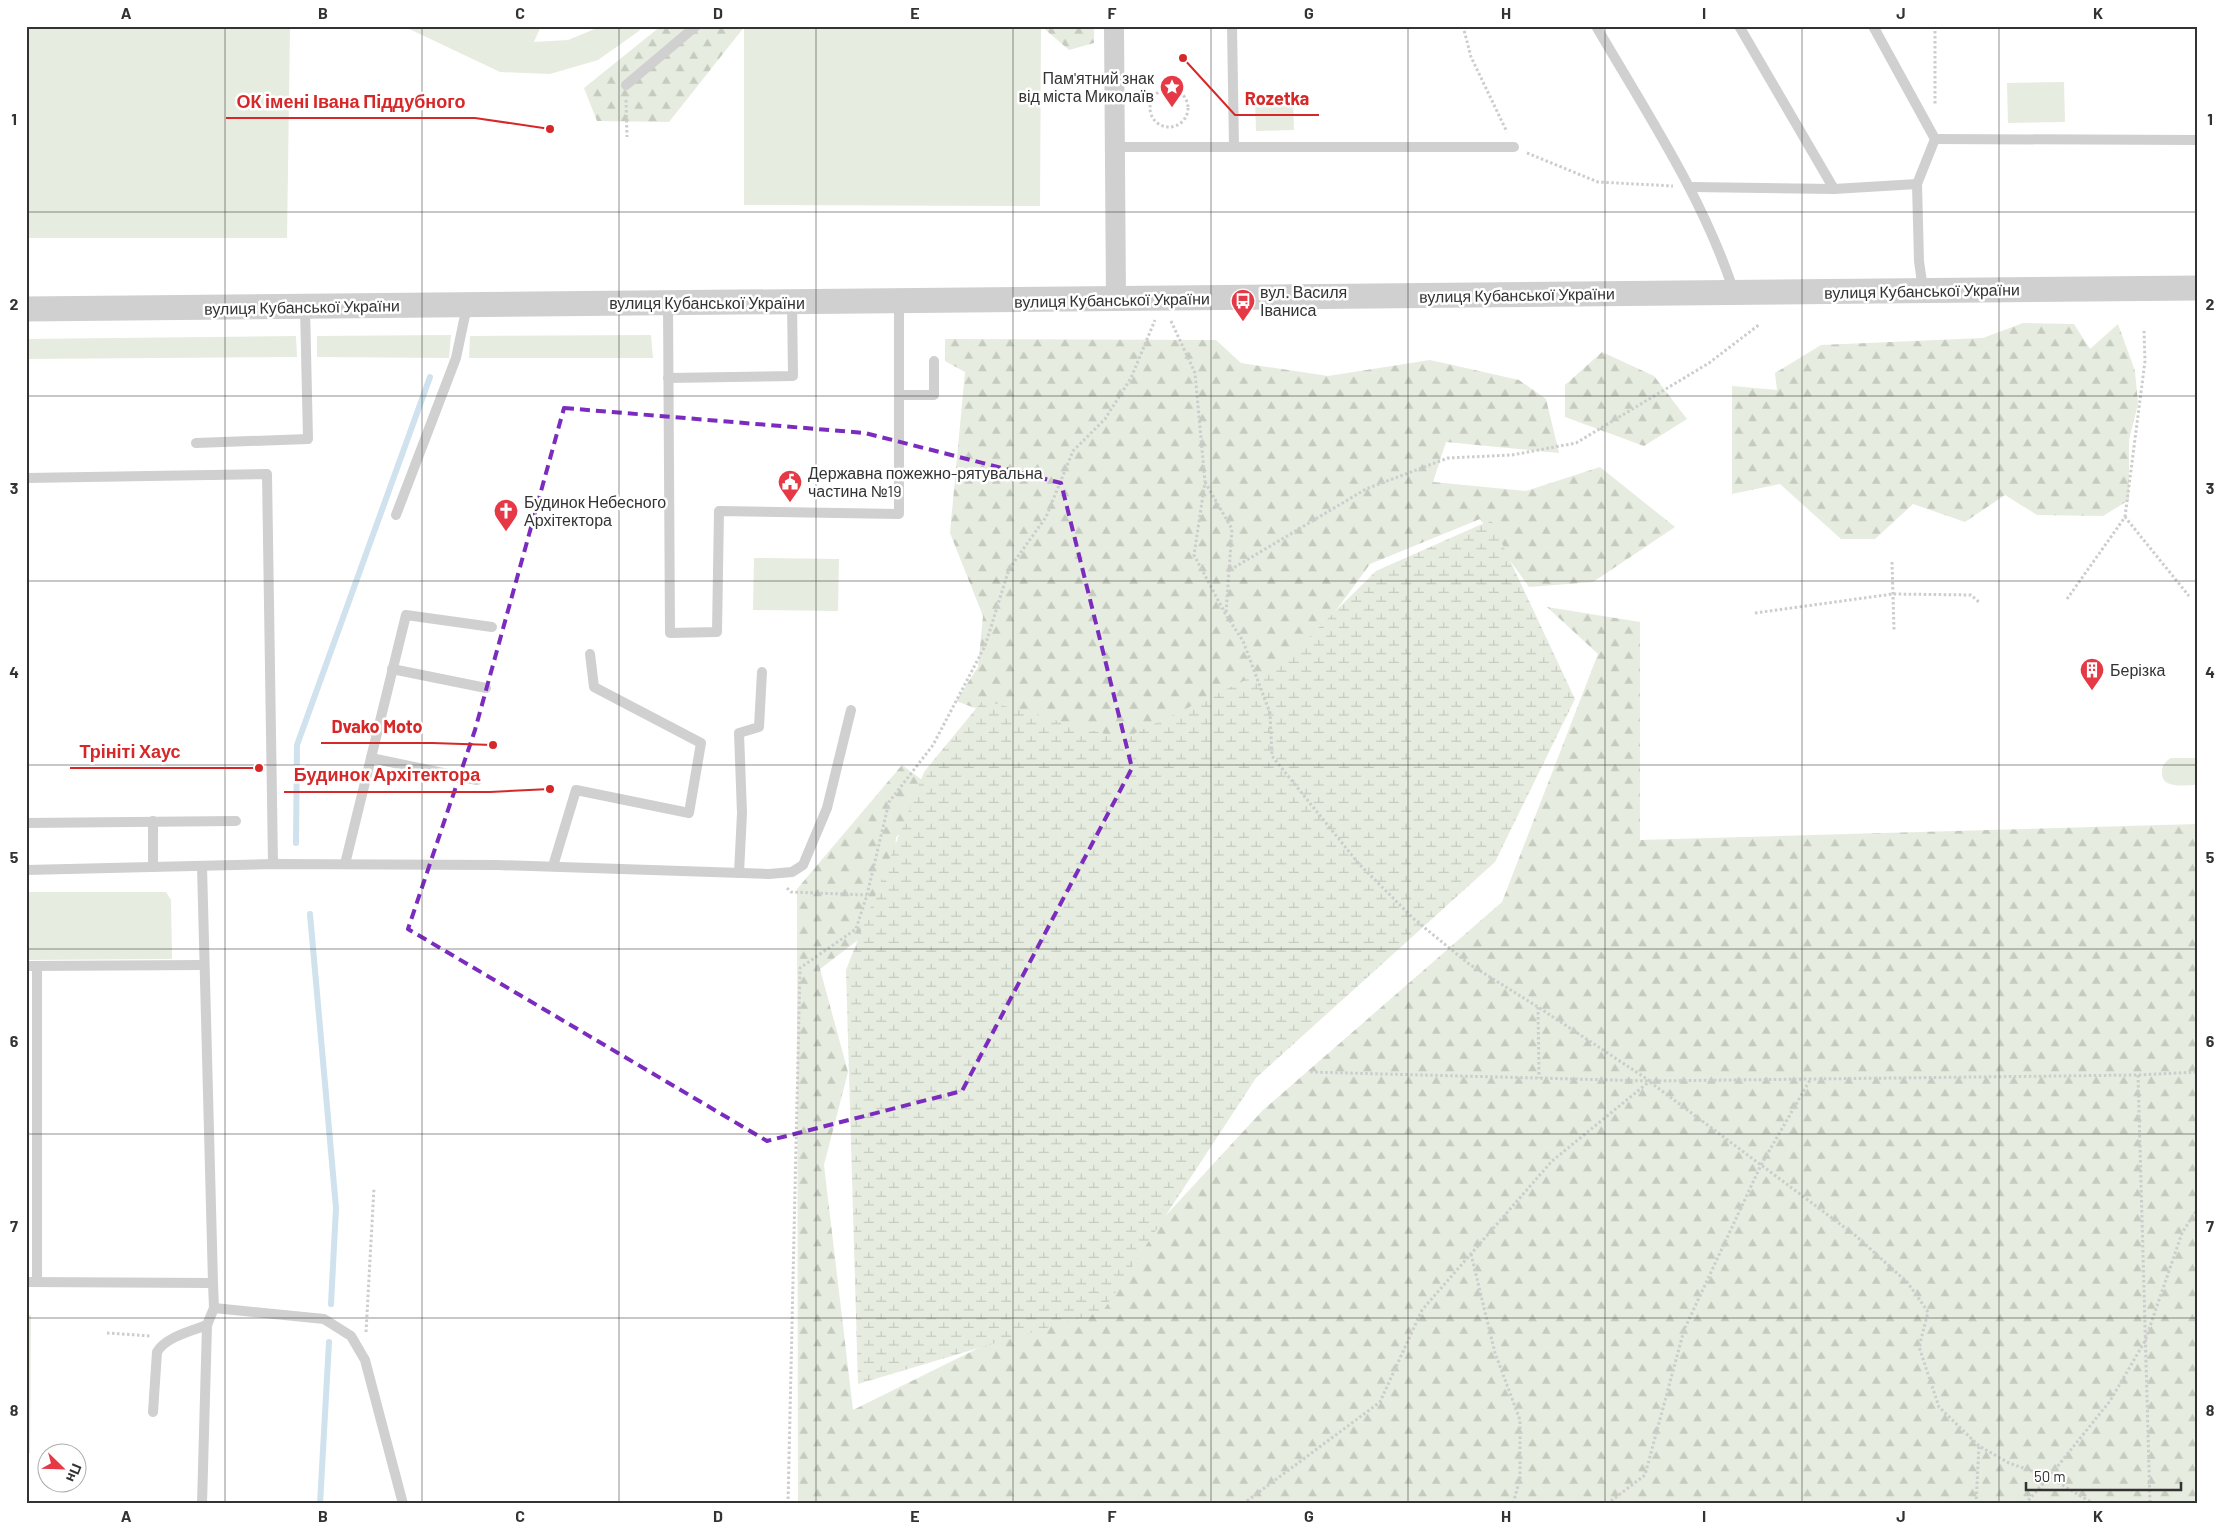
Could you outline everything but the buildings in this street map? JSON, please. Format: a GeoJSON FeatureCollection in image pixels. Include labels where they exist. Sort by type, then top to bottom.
{"type":"FeatureCollection","features":[{"type":"Feature","properties":{"kind":"street"},"geometry":{"type":"LineString","coordinates":[[1114,26],[1116,300]]}},
{"type":"Feature","properties":{"kind":"street","name":"вулиця Кубанської України"},"geometry":{"type":"LineString","coordinates":[[26,309],[1116,300],[2198,288]]}},
{"type":"Feature","properties":{"kind":"lane"},"geometry":{"type":"LineString","coordinates":[[626,85],[696,26]]}},
{"type":"Feature","properties":{"kind":"lane"},"geometry":{"type":"LineString","coordinates":[[1232,26],[1234,147]]}},
{"type":"Feature","properties":{"kind":"lane"},"geometry":{"type":"LineString","coordinates":[[1596,26],[1691,188],[1725,265],[1734,293]]}},
{"type":"Feature","properties":{"kind":"lane"},"geometry":{"type":"LineString","coordinates":[[1739,26],[1834,189]]}},
{"type":"Feature","properties":{"kind":"lane"},"geometry":{"type":"LineString","coordinates":[[1873,26],[1935,139]]}},
{"type":"Feature","properties":{"kind":"lane"},"geometry":{"type":"LineString","coordinates":[[1935,139],[2198,140]]}},
{"type":"Feature","properties":{"kind":"lane"},"geometry":{"type":"LineString","coordinates":[[1923,290],[1919,261],[1916,184],[1935,139]]}},
{"type":"Feature","properties":{"kind":"lane"},"geometry":{"type":"LineString","coordinates":[[1115,147],[1514,148]]}},
{"type":"Feature","properties":{"kind":"lane"},"geometry":{"type":"LineString","coordinates":[[1691,188],[1834,189],[1916,184]]}},
{"type":"Feature","properties":{"kind":"lane"},"geometry":{"type":"LineString","coordinates":[[668,378],[793,376],[792,302]]}},
{"type":"Feature","properties":{"kind":"lane"},"geometry":{"type":"LineString","coordinates":[[668,304],[670,633],[717,632],[719,511],[899,514],[899,302]]}},
{"type":"Feature","properties":{"kind":"lane"},"geometry":{"type":"LineString","coordinates":[[396,515],[456,358],[467,306]]}},
{"type":"Feature","properties":{"kind":"lane"},"geometry":{"type":"LineString","coordinates":[[196,443],[308,439],[305,307]]}},
{"type":"Feature","properties":{"kind":"lane"},"geometry":{"type":"LineString","coordinates":[[899,395],[934,395],[934,361]]}},
{"type":"Feature","properties":{"kind":"lane"},"geometry":{"type":"LineString","coordinates":[[26,478],[267,474],[273,864]]}},
{"type":"Feature","properties":{"kind":"lane"},"geometry":{"type":"LineString","coordinates":[[346,864],[406,615],[492,627]]}},
{"type":"Feature","properties":{"kind":"lane"},"geometry":{"type":"LineString","coordinates":[[553,866],[576,790],[689,813],[701,743],[594,687],[590,654]]}},
{"type":"Feature","properties":{"kind":"lane"},"geometry":{"type":"LineString","coordinates":[[392,669],[486,688]]}},
{"type":"Feature","properties":{"kind":"lane"},"geometry":{"type":"LineString","coordinates":[[739,873],[742,813],[739,733],[759,727],[762,672]]}},
{"type":"Feature","properties":{"kind":"lane"},"geometry":{"type":"LineString","coordinates":[[26,870],[346,864],[553,866],[769,874],[792,872],[803,865],[827,808],[851,710]]}},
{"type":"Feature","properties":{"kind":"lane"},"geometry":{"type":"LineString","coordinates":[[371,758],[477,780]]}},
{"type":"Feature","properties":{"kind":"lane"},"geometry":{"type":"LineString","coordinates":[[26,823],[236,821]]}},
{"type":"Feature","properties":{"kind":"lane"},"geometry":{"type":"LineString","coordinates":[[153,822],[154,867]]}},
{"type":"Feature","properties":{"kind":"lane"},"geometry":{"type":"LineString","coordinates":[[202,866],[214,1308],[207,1325],[202,1504]]}},
{"type":"Feature","properties":{"kind":"lane"},"geometry":{"type":"LineString","coordinates":[[38,1282],[32,966],[204,965]]}},
{"type":"Feature","properties":{"kind":"lane"},"geometry":{"type":"LineString","coordinates":[[26,1282],[213,1283]]}},
{"type":"Feature","properties":{"kind":"lane"},"geometry":{"type":"LineString","coordinates":[[214,1308],[324,1319],[351,1336],[365,1360],[403,1504]]}},
{"type":"Feature","properties":{"kind":"lane"},"geometry":{"type":"LineString","coordinates":[[153,1412],[157,1352],[164,1343],[207,1325]]}},
{"type":"Feature","properties":{"kind":"path"},"geometry":{"type":"LineString","coordinates":[[1463,26],[1471,57],[1514,148],[1598,182],[1691,188]]}},
{"type":"Feature","properties":{"kind":"path"},"geometry":{"type":"LineString","coordinates":[[1935,26],[1935,139]]}},
{"type":"Feature","properties":{"kind":"path"},"geometry":{"type":"LineString","coordinates":[[626,85],[627,137]]}},
{"type":"Feature","properties":{"kind":"path"},"geometry":{"type":"LineString","coordinates":[[1169,89],[1177,91],[1184,96],[1187,112],[1180,124],[1167,127],[1154,121],[1150,108],[1156,94],[1169,89]]}},
{"type":"Feature","properties":{"kind":"path"},"geometry":{"type":"LineString","coordinates":[[1169,318],[1195,373],[1205,482],[1194,554],[1226,615],[1243,641],[1270,713],[1272,756],[1359,864],[1415,920],[1469,964],[1650,1081],[1856,1236],[1908,1283],[1928,1312],[1919,1347],[1939,1407],[1979,1446],[2009,1463],[2049,1477],[2094,1504]]}},
{"type":"Feature","properties":{"kind":"path"},"geometry":{"type":"LineString","coordinates":[[788,1504],[800,968],[856,929],[867,896],[889,802],[933,745],[985,646],[1009,569],[1046,517],[1073,451],[1105,419],[1131,378],[1155,320]]}},
{"type":"Feature","properties":{"kind":"path"},"geometry":{"type":"LineString","coordinates":[[1230,570],[1366,489],[1448,458],[1512,455],[1576,443],[1709,363],[1760,324]]}},
{"type":"Feature","properties":{"kind":"path"},"geometry":{"type":"LineString","coordinates":[[2067,599],[2125,517],[2145,361],[2144,331]]}},
{"type":"Feature","properties":{"kind":"path"},"geometry":{"type":"LineString","coordinates":[[1205,482],[1232,528],[1226,615]]}},
{"type":"Feature","properties":{"kind":"path"},"geometry":{"type":"LineString","coordinates":[[2125,517],[2189,596]]}},
{"type":"Feature","properties":{"kind":"path"},"geometry":{"type":"LineString","coordinates":[[1892,562],[1894,630]]}},
{"type":"Feature","properties":{"kind":"path"},"geometry":{"type":"LineString","coordinates":[[1755,613],[1893,594],[1970,594],[1980,603]]}},
{"type":"Feature","properties":{"kind":"path"},"geometry":{"type":"LineString","coordinates":[[769,874],[791,892],[867,896]]}},
{"type":"Feature","properties":{"kind":"path"},"geometry":{"type":"LineString","coordinates":[[1538,1007],[1539,1078]]}},
{"type":"Feature","properties":{"kind":"path"},"geometry":{"type":"LineString","coordinates":[[1308,1072],[1650,1081],[2138,1075],[2198,1072]]}},
{"type":"Feature","properties":{"kind":"path"},"geometry":{"type":"LineString","coordinates":[[2138,1075],[2150,1504]]}},
{"type":"Feature","properties":{"kind":"path"},"geometry":{"type":"LineString","coordinates":[[1607,1504],[1645,1475],[1684,1330],[1761,1164],[1811,1079]]}},
{"type":"Feature","properties":{"kind":"path"},"geometry":{"type":"LineString","coordinates":[[1243,1504],[1380,1402],[1422,1310],[1552,1161],[1650,1081]]}},
{"type":"Feature","properties":{"kind":"path"},"geometry":{"type":"LineString","coordinates":[[365,1360],[374,1188]]}},
{"type":"Feature","properties":{"kind":"path"},"geometry":{"type":"LineString","coordinates":[[2025,1504],[2110,1401],[2145,1341],[2182,1233],[2198,1208]]}},
{"type":"Feature","properties":{"kind":"path"},"geometry":{"type":"LineString","coordinates":[[1471,1254],[1495,1353],[1520,1420],[1520,1478],[1513,1504]]}},
{"type":"Feature","properties":{"kind":"path"},"geometry":{"type":"LineString","coordinates":[[107,1334],[148,1334],[164,1343]]}},
{"type":"Feature","properties":{"kind":"path"},"geometry":{"type":"LineString","coordinates":[[1976,1504],[1979,1446]]}},
{"type":"Feature","properties":{"kind":"highlighted area"},"geometry":{"type":"Polygon","coordinates":[[[564,408],[865,433],[1061,483],[1132,768],[962,1091],[767,1141],[408,929],[475,730],[564,408]]]}},
{"type":"Feature","properties":{"kind":"green space"},"geometry":{"type":"Polygon","coordinates":[[[26,26],[290,26],[287,238],[26,238],[26,26]]]}},
{"type":"Feature","properties":{"kind":"green space"},"geometry":{"type":"Polygon","coordinates":[[[403,26],[541,26],[534,42],[568,40],[602,26],[642,26],[639,31],[598,60],[550,74],[500,72],[403,26]]]}},
{"type":"Feature","properties":{"kind":"green space"},"geometry":{"type":"Polygon","coordinates":[[[661,26],[745,26],[669,122],[597,121],[584,88],[661,26]]]}},
{"type":"Feature","properties":{"kind":"green space"},"geometry":{"type":"Polygon","coordinates":[[[744,26],[1041,26],[1040,206],[744,205],[744,26]]]}},
{"type":"Feature","properties":{"kind":"green space"},"geometry":{"type":"Polygon","coordinates":[[[1041,26],[1094,26],[1094,43],[1069,50],[1041,26]]]}},
{"type":"Feature","properties":{"kind":"green space"},"geometry":{"type":"Polygon","coordinates":[[[2064,82],[2065,122],[2008,123],[2007,83],[2064,82]]]}},
{"type":"Feature","properties":{"kind":"green space"},"geometry":{"type":"Polygon","coordinates":[[[1293,99],[1294,130],[1256,131],[1255,100],[1293,99]]]}},
{"type":"Feature","properties":{"kind":"green space"},"geometry":{"type":"Polygon","coordinates":[[[2023,323],[2074,324],[2090,349],[2118,324],[2135,371],[2138,404],[2129,440],[2129,500],[2103,516],[2037,515],[2005,495],[1965,522],[1913,504],[1875,539],[1841,539],[1780,484],[1732,494],[1732,386],[1777,390],[1775,373],[1821,345],[1983,338],[2023,323]]]}},
{"type":"Feature","properties":{"kind":"green space"},"geometry":{"type":"Polygon","coordinates":[[[451,335],[449,358],[317,357],[317,336],[451,335]]]}},
{"type":"Feature","properties":{"kind":"green space"},"geometry":{"type":"Polygon","coordinates":[[[651,335],[653,358],[469,358],[470,336],[651,335]]]}},
{"type":"Feature","properties":{"kind":"green space"},"geometry":{"type":"Polygon","coordinates":[[[296,336],[297,357],[26,359],[26,339],[296,336]]]}},
{"type":"Feature","properties":{"kind":"green space"},"geometry":{"type":"Polygon","coordinates":[[[945,339],[1216,340],[1241,363],[1328,376],[1430,360],[1519,380],[1546,399],[1559,453],[1446,442],[1433,482],[1526,491],[1600,467],[1675,527],[1593,582],[1529,587],[1480,519],[1370,564],[1297,664],[1109,758],[956,701],[978,667],[983,616],[950,533],[965,372],[945,361],[945,339]]]}},
{"type":"Feature","properties":{"kind":"green space"},"geometry":{"type":"Polygon","coordinates":[[[1602,352],[1654,376],[1687,419],[1644,446],[1565,417],[1565,385],[1602,352]]]}},
{"type":"Feature","properties":{"kind":"green space"},"geometry":{"type":"Polygon","coordinates":[[[1491,520],[1575,699],[1495,862],[1256,1078],[1103,1311],[858,1384],[846,970],[924,772],[983,700],[1123,739],[1285,661],[1376,571],[1491,520]]]}},
{"type":"Feature","properties":{"kind":"green space"},"geometry":{"type":"Polygon","coordinates":[[[754,558],[839,559],[838,611],[753,610],[754,558]]]}},
{"type":"Feature","properties":{"kind":"green space"},"geometry":{"type":"Polygon","coordinates":[[[1547,607],[1640,622],[1640,840],[2198,824],[2198,1504],[798,1504],[797,889],[902,765],[950,801],[896,837],[892,914],[820,969],[848,1072],[824,1165],[853,1410],[1098,1289],[1263,1110],[1502,902],[1598,654],[1547,607]]]}},
{"type":"Feature","properties":{"kind":"green space"},"geometry":{"type":"Polygon","coordinates":[[[2171,758],[2198,758],[2198,785],[2180,786],[2169,784],[2165,781],[2162,777],[2162,769],[2167,760],[2171,758]]]}},
{"type":"Feature","properties":{"kind":"green space"},"geometry":{"type":"Polygon","coordinates":[[[26,892],[166,892],[171,900],[172,959],[26,960],[26,892]]]}},
{"type":"Feature","properties":{"kind":"green space"},"geometry":{"type":"Polygon","coordinates":[[[26,1315],[31,1315],[30,1453],[26,1453],[26,1315]]]}},
{"type":"Feature","properties":{"kind":"waterway"},"geometry":{"type":"LineString","coordinates":[[296,843],[297,745],[430,377]]}},
{"type":"Feature","properties":{"kind":"waterway"},"geometry":{"type":"LineString","coordinates":[[310,914],[336,1208],[331,1304]]}},
{"type":"Feature","properties":{"kind":"waterway"},"geometry":{"type":"LineString","coordinates":[[320,1504],[329,1342]]}},
{"type":"Feature","properties":{"kind":"place","name":"Rozetka"},"geometry":{"type":"Point","coordinates":[1183,58]}},
{"type":"Feature","properties":{"kind":"place","name":"Пам'ятний знак від міста Миколаїв"},"geometry":{"type":"Point","coordinates":[1172,108]}},
{"type":"Feature","properties":{"kind":"place","name":"ОК імені Івана Піддубного"},"geometry":{"type":"Point","coordinates":[550,129]}},
{"type":"Feature","properties":{"kind":"place","name":"вул. Василя Іваниса"},"geometry":{"type":"Point","coordinates":[1243,322]}},
{"type":"Feature","properties":{"kind":"place","name":"Державна пожежно-рятувальна частина №19"},"geometry":{"type":"Point","coordinates":[790,503]}},
{"type":"Feature","properties":{"kind":"place","name":"Будинок Небесного Архітектора"},"geometry":{"type":"Point","coordinates":[506,532]}},
{"type":"Feature","properties":{"kind":"place","name":"Берізка"},"geometry":{"type":"Point","coordinates":[2092,691]}},
{"type":"Feature","properties":{"kind":"place","name":"Dvako Moto"},"geometry":{"type":"Point","coordinates":[493,745]}},
{"type":"Feature","properties":{"kind":"place","name":"Трініті Хаус"},"geometry":{"type":"Point","coordinates":[259,768]}},
{"type":"Feature","properties":{"kind":"place","name":"Будинок Архітектора"},"geometry":{"type":"Point","coordinates":[550,789]}}]}
